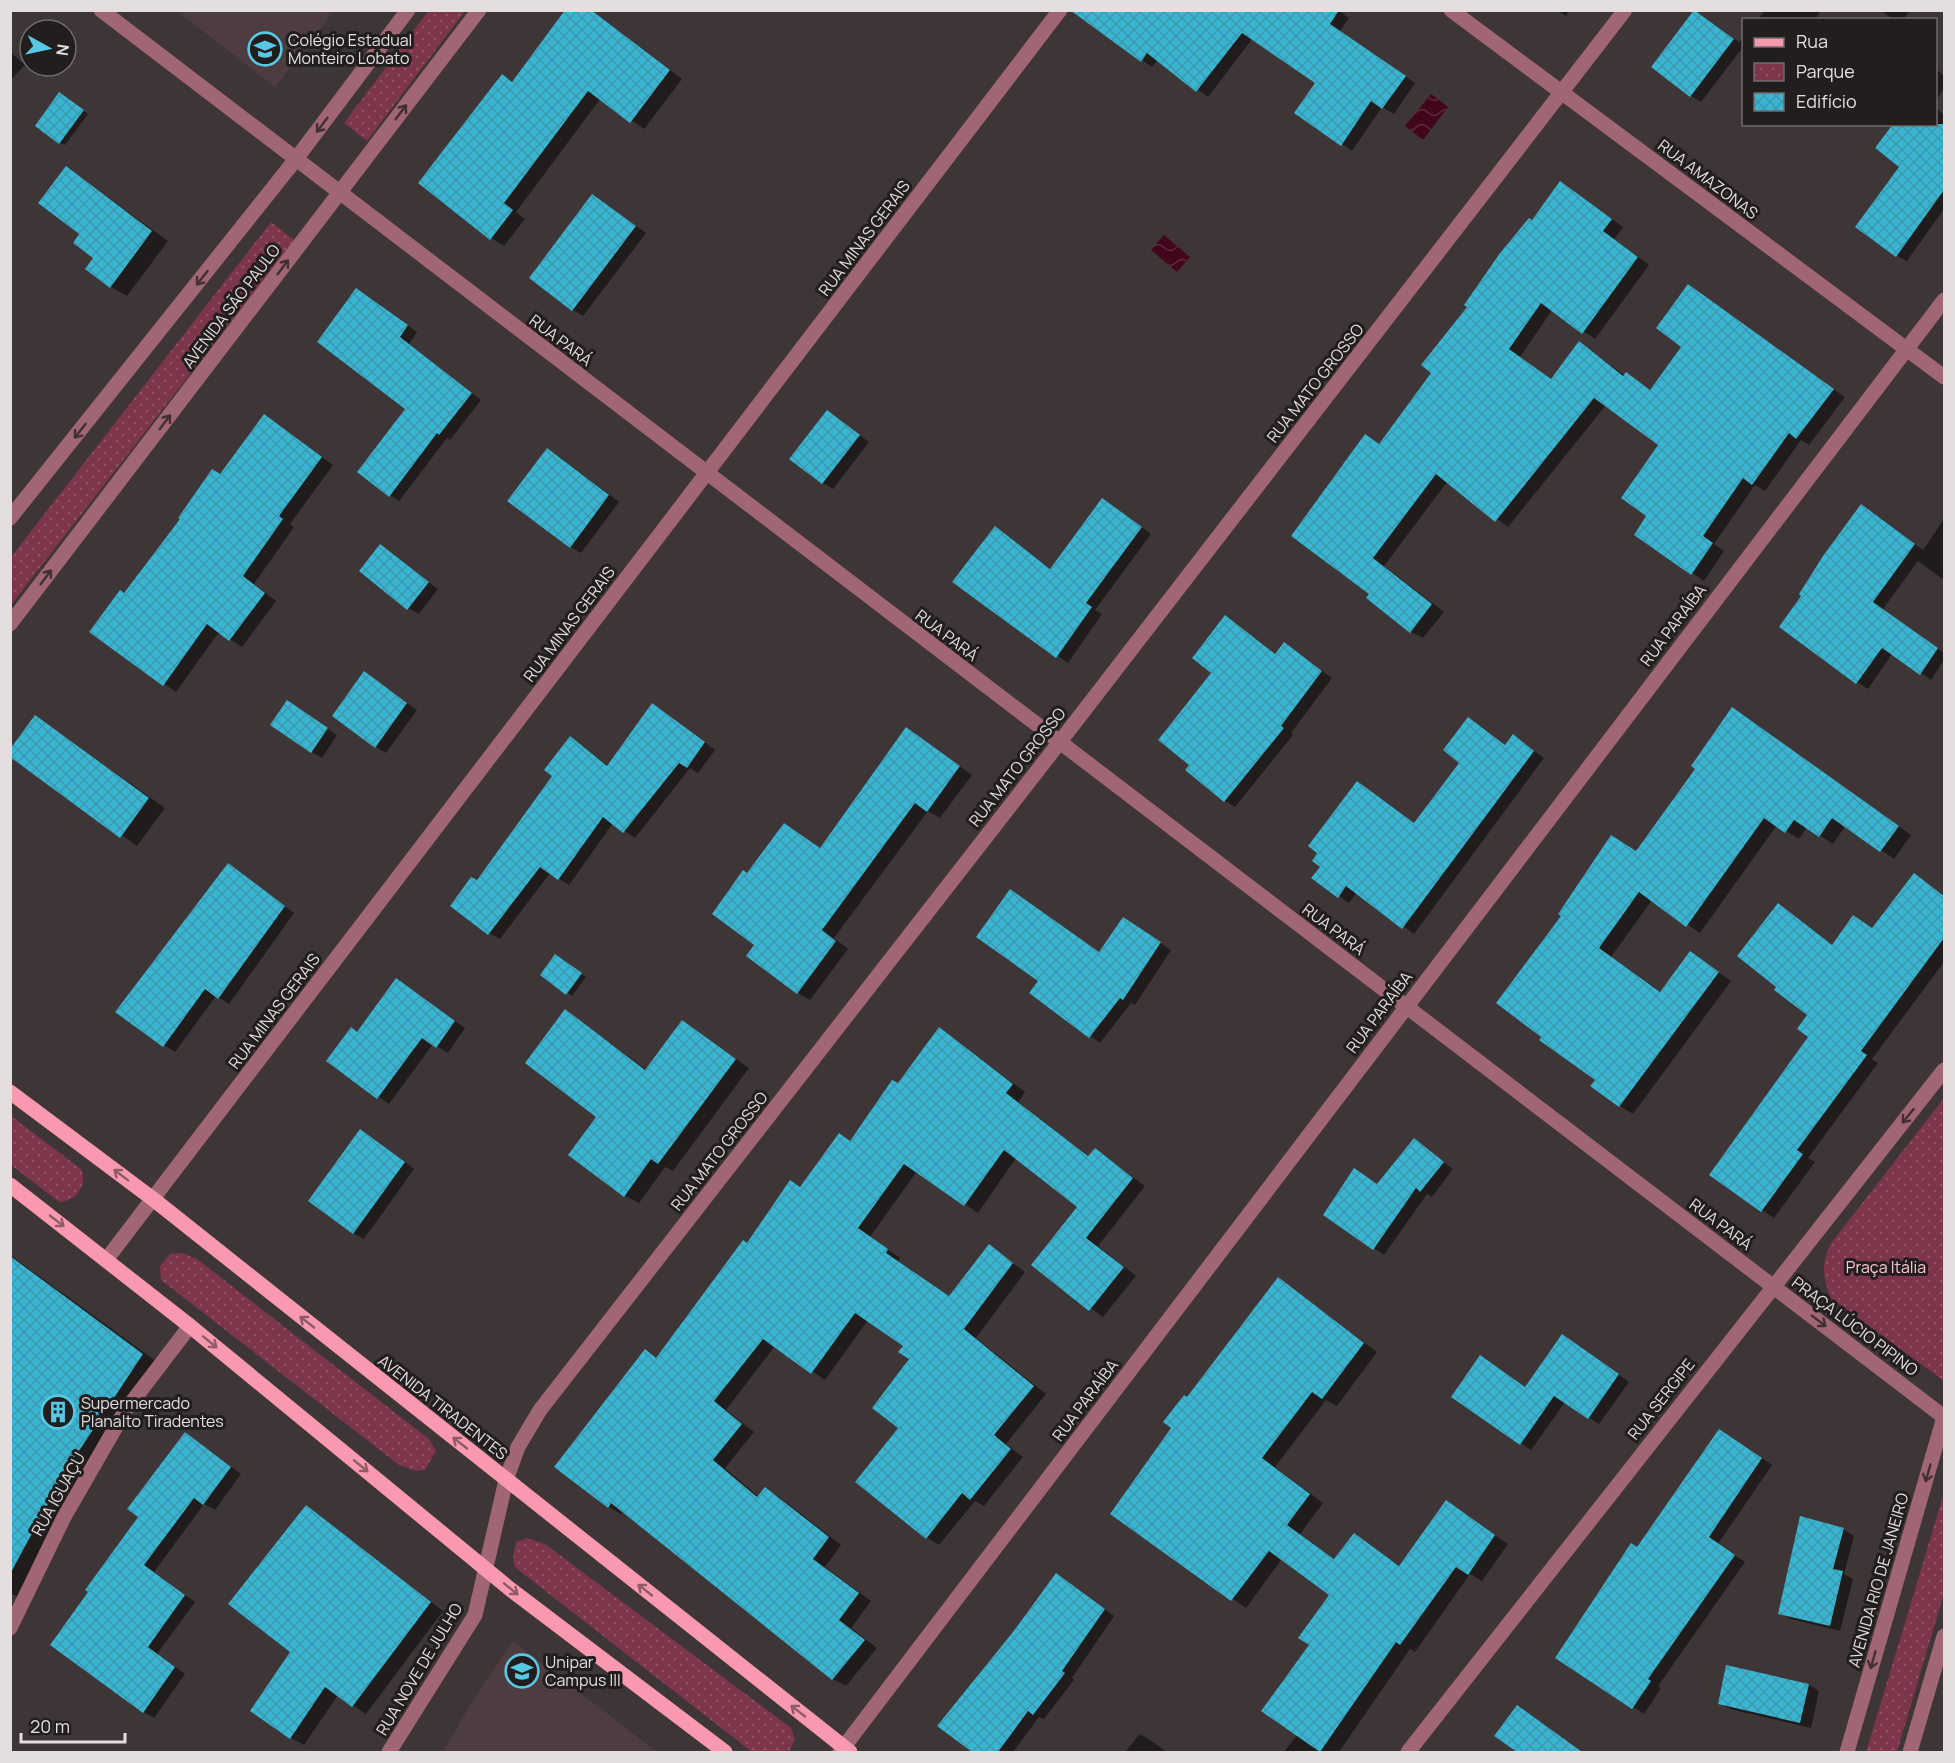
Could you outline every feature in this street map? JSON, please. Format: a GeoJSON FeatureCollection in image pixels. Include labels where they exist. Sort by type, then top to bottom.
{"type":"FeatureCollection","features":[{"type":"Feature","properties":{"kind":"main road","name":"AVENIDA TIRADENTES"},"geometry":{"type":"LineString","coordinates":[[10,1092],[153,1199],[845,1751]]}},
{"type":"Feature","properties":{"kind":"main road"},"geometry":{"type":"LineString","coordinates":[[10,1185],[190,1326],[487,1570],[725,1752]]}},
{"type":"Feature","properties":{"kind":"street","name":"RUA PARÁ"},"geometry":{"type":"LineString","coordinates":[[101,10],[339,194],[1773,1286]]}},
{"type":"Feature","properties":{"kind":"street"},"geometry":{"type":"LineString","coordinates":[[10,519],[296,159],[408,10]]}},
{"type":"Feature","properties":{"kind":"street","name":"AVENIDA SÃO PAULO"},"geometry":{"type":"LineString","coordinates":[[10,624],[479,10]]}},
{"type":"Feature","properties":{"kind":"street","name":"RUA MINAS GERAIS"},"geometry":{"type":"LineString","coordinates":[[106,1260],[1060,10]]}},
{"type":"Feature","properties":{"kind":"street","name":"RUA AMAZONAS"},"geometry":{"type":"LineString","coordinates":[[1451,10],[1944,377]]}},
{"type":"Feature","properties":{"kind":"street","name":"RUA MATO GROSSO"},"geometry":{"type":"LineString","coordinates":[[487,1570],[506,1480],[518,1446],[540,1410],[1625,10]]}},
{"type":"Feature","properties":{"kind":"street","name":"RUA PARAÍBA"},"geometry":{"type":"LineString","coordinates":[[845,1751],[1406,1007],[1944,300]]}},
{"type":"Feature","properties":{"kind":"street","name":"RUA SERGIPE"},"geometry":{"type":"LineString","coordinates":[[1408,1752],[1944,1070]]}},
{"type":"Feature","properties":{"kind":"street","name":"PRAÇA LÚCIO PIPINO"},"geometry":{"type":"LineString","coordinates":[[1773,1286],[1944,1417]]}},
{"type":"Feature","properties":{"kind":"street","name":"RUA IGUAÇU"},"geometry":{"type":"LineString","coordinates":[[10,1628],[64,1516],[125,1411],[190,1326]]}},
{"type":"Feature","properties":{"kind":"street","name":"AVENIDA RIO DE JANEIRO"},"geometry":{"type":"LineString","coordinates":[[1847,1752],[1944,1417]]}},
{"type":"Feature","properties":{"kind":"street","name":"RUA NOVE DE JULHO"},"geometry":{"type":"LineString","coordinates":[[389,1752],[475,1615],[487,1570]]}},
{"type":"Feature","properties":{"kind":"street"},"geometry":{"type":"LineString","coordinates":[[1910,1752],[1944,1636]]}},
{"type":"Feature","properties":{"kind":"shaded area","name":"Colégio Estadual Monteiro Lobato"},"geometry":{"type":"Polygon","coordinates":[[[177,11],[334,11],[275,87],[177,11]]]}},
{"type":"Feature","properties":{"kind":"shaded area","name":"Unipar Campus III"},"geometry":{"type":"Polygon","coordinates":[[[513,1641],[657,1752],[443,1752],[473,1700],[513,1641]]]}},
{"type":"Feature","properties":{"kind":"green space"},"geometry":{"type":"Polygon","coordinates":[[[429,10],[465,11],[367,141],[344,123],[429,10]]]}},
{"type":"Feature","properties":{"kind":"green space"},"geometry":{"type":"Polygon","coordinates":[[[271,222],[294,240],[11,605],[11,557],[271,222]]]}},
{"type":"Feature","properties":{"kind":"green space","name":"Praça Itália"},"geometry":{"type":"Polygon","coordinates":[[[1944,1098],[1944,1381],[1831,1298],[1826,1283],[1824,1263],[1832,1242],[1944,1098]]]}},
{"type":"Feature","properties":{"kind":"green space"},"geometry":{"type":"Polygon","coordinates":[[[11,1116],[81,1169],[82,1187],[75,1196],[59,1202],[11,1165],[11,1116]]]}},
{"type":"Feature","properties":{"kind":"green space"},"geometry":{"type":"Polygon","coordinates":[[[182,1253],[197,1259],[429,1439],[436,1451],[425,1470],[416,1471],[399,1465],[161,1280],[160,1266],[170,1254],[182,1253]]]}},
{"type":"Feature","properties":{"kind":"green space"},"geometry":{"type":"Polygon","coordinates":[[[1944,1493],[1944,1593],[1897,1752],[1866,1752],[1944,1493]]]}},
{"type":"Feature","properties":{"kind":"green space"},"geometry":{"type":"Polygon","coordinates":[[[527,1538],[545,1544],[791,1728],[795,1739],[789,1752],[752,1752],[521,1572],[514,1566],[513,1556],[516,1542],[527,1538]]]}},
{"type":"Feature","properties":{"kind":"water"},"geometry":{"type":"Polygon","coordinates":[[[1431,94],[1448,107],[1423,140],[1405,126],[1431,94]]]}},
{"type":"Feature","properties":{"kind":"water"},"geometry":{"type":"Polygon","coordinates":[[[1164,235],[1190,257],[1177,272],[1151,250],[1164,235]]]}},
{"type":"Feature","properties":{"kind":"building"},"geometry":{"type":"Polygon","coordinates":[[[565,10],[591,10],[670,70],[630,123],[588,91],[504,203],[513,210],[490,240],[418,183],[502,74],[512,82],[565,10]]]}},
{"type":"Feature","properties":{"kind":"building"},"geometry":{"type":"Polygon","coordinates":[[[1070,10],[1339,10],[1330,24],[1406,76],[1382,109],[1371,101],[1341,146],[1294,113],[1315,83],[1242,33],[1196,92],[1147,53],[1141,62],[1070,10]]]}},
{"type":"Feature","properties":{"kind":"building"},"geometry":{"type":"Polygon","coordinates":[[[1694,10],[1734,39],[1690,97],[1651,67],[1694,10]]]}},
{"type":"Feature","properties":{"kind":"building"},"geometry":{"type":"Polygon","coordinates":[[[59,92],[84,110],[59,144],[35,126],[59,92]]]}},
{"type":"Feature","properties":{"kind":"building"},"geometry":{"type":"Polygon","coordinates":[[[1944,124],[1944,190],[1896,257],[1855,227],[1899,167],[1875,148],[1892,126],[1944,124]]]}},
{"type":"Feature","properties":{"kind":"building"},"geometry":{"type":"Polygon","coordinates":[[[66,166],[152,231],[110,288],[85,269],[93,258],[73,243],[79,234],[38,203],[66,166]]]}},
{"type":"Feature","properties":{"kind":"building"},"geometry":{"type":"Polygon","coordinates":[[[1560,181],[1612,219],[1603,231],[1638,257],[1582,334],[1541,303],[1509,349],[1551,379],[1579,341],[1623,376],[1626,372],[1650,390],[1681,347],[1656,328],[1688,284],[1834,389],[1796,439],[1789,433],[1752,485],[1743,478],[1703,536],[1713,543],[1691,575],[1634,535],[1646,516],[1621,498],[1658,445],[1594,398],[1495,522],[1436,474],[1373,558],[1432,604],[1410,633],[1366,598],[1369,594],[1291,536],[1365,434],[1379,444],[1431,373],[1421,365],[1467,307],[1464,305],[1500,253],[1529,218],[1532,220],[1560,181]]]}},
{"type":"Feature","properties":{"kind":"building"},"geometry":{"type":"Polygon","coordinates":[[[592,194],[636,226],[572,311],[529,278],[592,194]]]}},
{"type":"Feature","properties":{"kind":"building"},"geometry":{"type":"Polygon","coordinates":[[[356,288],[408,325],[400,337],[472,393],[439,435],[437,433],[389,497],[357,472],[405,409],[317,342],[356,288]]]}},
{"type":"Feature","properties":{"kind":"building"},"geometry":{"type":"Polygon","coordinates":[[[827,410],[860,435],[822,484],[789,459],[827,410]]]}},
{"type":"Feature","properties":{"kind":"building"},"geometry":{"type":"Polygon","coordinates":[[[264,414],[322,457],[279,516],[283,519],[243,576],[265,593],[229,641],[207,624],[163,686],[89,632],[120,590],[124,593],[180,519],[178,518],[212,469],[220,474],[264,414]]]}},
{"type":"Feature","properties":{"kind":"building"},"geometry":{"type":"Polygon","coordinates":[[[547,448],[609,495],[570,548],[507,501],[547,448]]]}},
{"type":"Feature","properties":{"kind":"building"},"geometry":{"type":"Polygon","coordinates":[[[1102,498],[1142,527],[1086,603],[1092,607],[1056,658],[952,582],[995,526],[1050,569],[1102,498]]]}},
{"type":"Feature","properties":{"kind":"building"},"geometry":{"type":"Polygon","coordinates":[[[1861,504],[1915,544],[1873,602],[1938,648],[1920,675],[1882,648],[1856,684],[1779,627],[1801,596],[1799,594],[1823,556],[1861,504]]]}},
{"type":"Feature","properties":{"kind":"building"},"geometry":{"type":"Polygon","coordinates":[[[380,544],[429,582],[407,610],[359,571],[380,544]]]}},
{"type":"Feature","properties":{"kind":"building"},"geometry":{"type":"Polygon","coordinates":[[[1225,615],[1275,654],[1284,642],[1322,671],[1281,726],[1284,728],[1224,802],[1185,770],[1189,765],[1158,740],[1211,673],[1192,658],[1225,615]]]}},
{"type":"Feature","properties":{"kind":"building"},"geometry":{"type":"Polygon","coordinates":[[[364,671],[407,703],[375,748],[332,716],[364,671]]]}},
{"type":"Feature","properties":{"kind":"building"},"geometry":{"type":"Polygon","coordinates":[[[287,700],[328,728],[311,753],[270,725],[287,700]]]}},
{"type":"Feature","properties":{"kind":"building"},"geometry":{"type":"Polygon","coordinates":[[[652,703],[705,742],[687,768],[679,763],[623,833],[603,817],[558,880],[540,867],[488,935],[450,906],[471,877],[477,880],[552,776],[544,770],[570,736],[607,766],[652,703]]]}},
{"type":"Feature","properties":{"kind":"building"},"geometry":{"type":"Polygon","coordinates":[[[1732,707],[1899,826],[1880,852],[1832,818],[1819,837],[1794,820],[1785,833],[1764,818],[1686,927],[1639,892],[1599,948],[1660,992],[1690,951],[1719,972],[1619,1107],[1590,1086],[1595,1080],[1539,1040],[1541,1037],[1496,1003],[1561,916],[1558,914],[1611,835],[1636,851],[1695,769],[1691,766],[1732,707]]]}},
{"type":"Feature","properties":{"kind":"building"},"geometry":{"type":"Polygon","coordinates":[[[35,715],[149,798],[120,838],[10,757],[10,749],[35,715]]]}},
{"type":"Feature","properties":{"kind":"building"},"geometry":{"type":"Polygon","coordinates":[[[1468,717],[1505,745],[1513,734],[1534,751],[1402,929],[1346,886],[1338,898],[1311,878],[1320,867],[1312,861],[1317,853],[1308,846],[1357,781],[1414,823],[1459,763],[1443,750],[1468,717]]]}},
{"type":"Feature","properties":{"kind":"building"},"geometry":{"type":"Polygon","coordinates":[[[906,727],[960,766],[927,812],[915,803],[822,930],[836,941],[797,994],[746,956],[754,945],[712,914],[743,870],[747,873],[784,823],[820,848],[906,727]]]}},
{"type":"Feature","properties":{"kind":"building"},"geometry":{"type":"Polygon","coordinates":[[[228,863],[285,906],[218,999],[205,989],[163,1047],[115,1012],[228,863]]]}},
{"type":"Feature","properties":{"kind":"building"},"geometry":{"type":"Polygon","coordinates":[[[1914,873],[1944,896],[1944,938],[1861,1051],[1867,1055],[1797,1150],[1803,1154],[1761,1212],[1709,1175],[1808,1037],[1797,1029],[1807,1015],[1774,990],[1776,987],[1737,956],[1778,903],[1832,945],[1853,915],[1872,928],[1914,873]]]}},
{"type":"Feature","properties":{"kind":"building"},"geometry":{"type":"Polygon","coordinates":[[[1010,889],[1099,952],[1123,917],[1161,942],[1123,1000],[1120,998],[1089,1038],[1029,993],[1038,981],[976,937],[1010,889]]]}},
{"type":"Feature","properties":{"kind":"building"},"geometry":{"type":"Polygon","coordinates":[[[555,954],[582,973],[566,995],[540,975],[555,954]]]}},
{"type":"Feature","properties":{"kind":"building"},"geometry":{"type":"Polygon","coordinates":[[[396,978],[455,1021],[436,1048],[422,1038],[377,1099],[326,1061],[351,1027],[357,1032],[396,978]]]}},
{"type":"Feature","properties":{"kind":"building"},"geometry":{"type":"Polygon","coordinates":[[[565,1009],[645,1070],[682,1020],[736,1059],[658,1164],[651,1159],[624,1197],[568,1155],[596,1117],[525,1063],[565,1009]]]}},
{"type":"Feature","properties":{"kind":"building"},"geometry":{"type":"Polygon","coordinates":[[[939,1027],[1013,1084],[1006,1093],[1088,1156],[1095,1148],[1133,1178],[1086,1238],[1124,1267],[1089,1311],[1031,1265],[1077,1207],[1004,1150],[964,1206],[904,1164],[858,1228],[888,1249],[886,1253],[949,1296],[989,1244],[1013,1263],[964,1329],[1034,1386],[994,1435],[1011,1449],[970,1500],[962,1493],[926,1539],[855,1482],[898,1428],[872,1408],[909,1359],[898,1352],[903,1346],[855,1313],[811,1374],[763,1339],[714,1401],[742,1424],[713,1460],[757,1497],[765,1487],[829,1537],[813,1559],[859,1593],[839,1620],[865,1640],[832,1680],[611,1503],[608,1508],[554,1467],[645,1349],[656,1358],[743,1240],[747,1243],[790,1180],[800,1187],[839,1133],[850,1141],[892,1080],[898,1083],[939,1027]]]}},
{"type":"Feature","properties":{"kind":"building"},"geometry":{"type":"Polygon","coordinates":[[[360,1129],[405,1162],[353,1234],[308,1201],[360,1129]]]}},
{"type":"Feature","properties":{"kind":"building"},"geometry":{"type":"Polygon","coordinates":[[[1414,1138],[1444,1162],[1420,1192],[1416,1188],[1373,1250],[1323,1215],[1354,1168],[1377,1184],[1414,1138]]]}},
{"type":"Feature","properties":{"kind":"building","name":"Supermercado Planalto Tiradentes"},"geometry":{"type":"Polygon","coordinates":[[[10,1256],[143,1354],[67,1469],[10,1574],[10,1256]]]}},
{"type":"Feature","properties":{"kind":"building"},"geometry":{"type":"Polygon","coordinates":[[[1278,1277],[1364,1343],[1322,1399],[1312,1392],[1262,1458],[1310,1494],[1287,1525],[1334,1559],[1354,1533],[1399,1566],[1446,1500],[1495,1535],[1468,1575],[1456,1567],[1400,1645],[1396,1642],[1320,1752],[1261,1711],[1309,1645],[1298,1638],[1329,1595],[1269,1551],[1231,1601],[1110,1514],[1171,1428],[1163,1422],[1184,1395],[1187,1397],[1278,1277]]]}},
{"type":"Feature","properties":{"kind":"building"},"geometry":{"type":"Polygon","coordinates":[[[1562,1334],[1619,1374],[1588,1419],[1554,1396],[1520,1445],[1451,1397],[1480,1355],[1525,1387],[1562,1334]]]}},
{"type":"Feature","properties":{"kind":"building"},"geometry":{"type":"Polygon","coordinates":[[[1719,1429],[1762,1458],[1709,1537],[1735,1555],[1648,1679],[1651,1681],[1632,1709],[1555,1658],[1631,1543],[1637,1547],[1719,1429]]]}},
{"type":"Feature","properties":{"kind":"building"},"geometry":{"type":"Polygon","coordinates":[[[185,1432],[231,1467],[203,1505],[194,1498],[144,1565],[185,1595],[148,1647],[175,1667],[143,1713],[50,1645],[88,1592],[85,1590],[138,1517],[127,1509],[185,1432]]]}},
{"type":"Feature","properties":{"kind":"building"},"geometry":{"type":"Polygon","coordinates":[[[306,1505],[431,1602],[352,1707],[325,1687],[290,1739],[250,1711],[290,1652],[228,1604],[306,1505]]]}},
{"type":"Feature","properties":{"kind":"building"},"geometry":{"type":"Polygon","coordinates":[[[1800,1516],[1844,1528],[1833,1569],[1843,1571],[1830,1626],[1778,1614],[1800,1516]]]}},
{"type":"Feature","properties":{"kind":"building"},"geometry":{"type":"Polygon","coordinates":[[[1056,1573],[1105,1609],[1062,1671],[1065,1673],[1033,1715],[1028,1711],[998,1752],[972,1752],[937,1726],[1013,1632],[1056,1573]]]}},
{"type":"Feature","properties":{"kind":"building"},"geometry":{"type":"Polygon","coordinates":[[[1726,1665],[1809,1684],[1800,1723],[1718,1704],[1726,1665]]]}},
{"type":"Feature","properties":{"kind":"building"},"geometry":{"type":"Polygon","coordinates":[[[1517,1705],[1582,1752],[1517,1752],[1494,1736],[1517,1705]]]}},
{"type":"Feature","properties":{"kind":"place","name":"Colégio Estadual Monteiro Lobato"},"geometry":{"type":"Point","coordinates":[265,49]}},
{"type":"Feature","properties":{"kind":"place","name":"Supermercado Planalto Tiradentes"},"geometry":{"type":"Point","coordinates":[58,1412]}},
{"type":"Feature","properties":{"kind":"place","name":"Unipar Campus III"},"geometry":{"type":"Point","coordinates":[522,1671]}}]}
